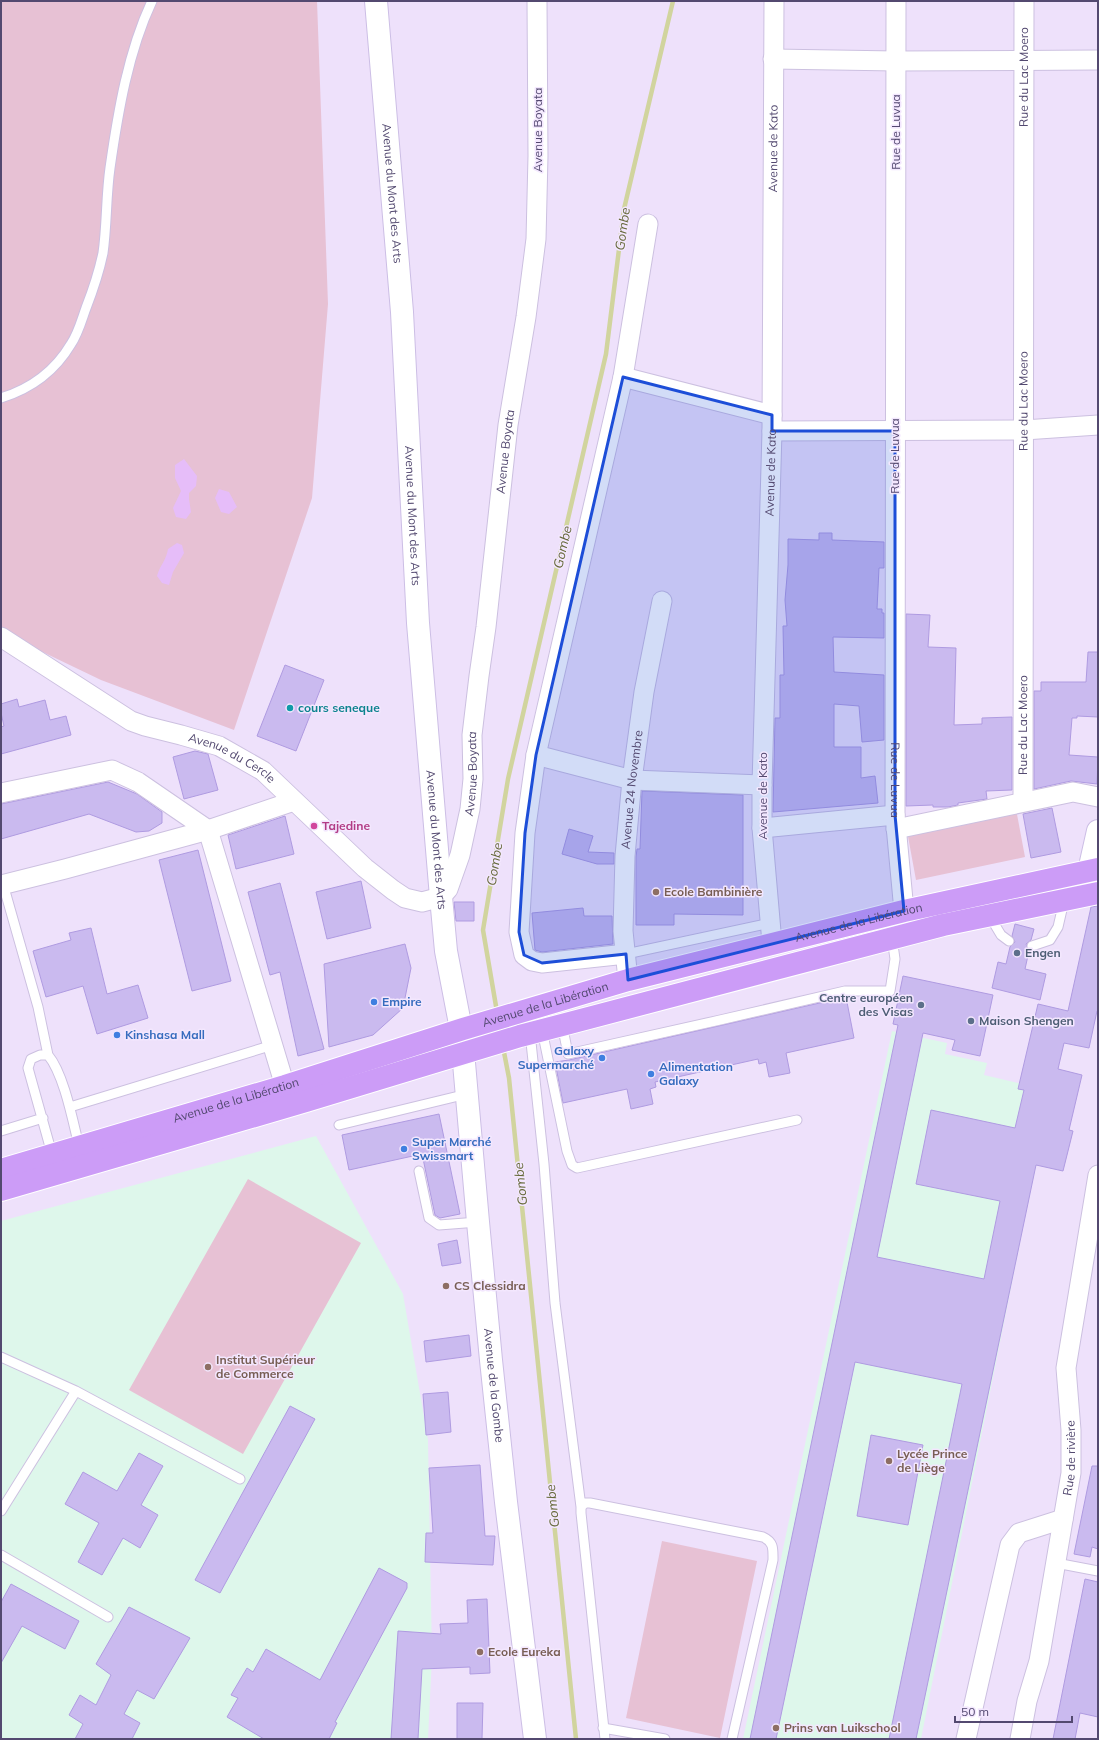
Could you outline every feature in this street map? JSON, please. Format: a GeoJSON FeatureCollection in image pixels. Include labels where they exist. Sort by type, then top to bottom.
{"type":"FeatureCollection","features":[{"type":"Feature","properties":{"kind":"main road","name":"Avenue de la Libération"},"geometry":{"type":"LineString","coordinates":[[1,1170],[285,1086],[471,1027],[628,980],[771,933],[904,911],[1093,870]]}},
{"type":"Feature","properties":{"kind":"main road","name":"Avenue de la Libération"},"geometry":{"type":"LineString","coordinates":[[1,1190],[538,1031],[892,938],[989,915],[1092,894]]}},
{"type":"Feature","properties":{"kind":"street","name":"Avenue du Mont des Arts"},"geometry":{"type":"LineString","coordinates":[[376,1],[402,312],[418,623],[441,897],[446,951],[471,1027]]}},
{"type":"Feature","properties":{"kind":"street","name":"Avenue Boyata"},"geometry":{"type":"LineString","coordinates":[[441,897],[448,889],[456,869],[470,810],[473,779],[472,735],[486,627],[508,424],[526,317],[536,239],[538,148],[537,1]]}},
{"type":"Feature","properties":{"kind":"street","name":"Avenue de Kato"},"geometry":{"type":"LineString","coordinates":[[771,933],[762,828],[762,785],[772,423],[774,1]]}},
{"type":"Feature","properties":{"kind":"street","name":"Rue de Luvua"},"geometry":{"type":"LineString","coordinates":[[896,1],[895,822],[904,911]]}},
{"type":"Feature","properties":{"kind":"street","name":"Rue du Lac Moero"},"geometry":{"type":"LineString","coordinates":[[1023,801],[1024,1]]}},
{"type":"Feature","properties":{"kind":"street"},"geometry":{"type":"LineString","coordinates":[[773,59],[896,61],[1023,59],[1098,60]]}},
{"type":"Feature","properties":{"kind":"street"},"geometry":{"type":"LineString","coordinates":[[626,954],[542,963],[532,961],[524,955],[519,932],[525,833],[536,755],[623,377],[648,224]]}},
{"type":"Feature","properties":{"kind":"street"},"geometry":{"type":"LineString","coordinates":[[623,377],[772,423],[895,431],[1024,430],[1098,426]]}},
{"type":"Feature","properties":{"kind":"street","name":"Avenue 24 Novembre"},"geometry":{"type":"LineString","coordinates":[[628,980],[623,931],[625,856],[632,780],[644,692],[662,601]]}},
{"type":"Feature","properties":{"kind":"street","name":"Avenue du Cercle"},"geometry":{"type":"LineString","coordinates":[[1,637],[131,721],[219,746],[263,771],[365,868],[393,890],[414,901],[422,902],[441,897]]}},
{"type":"Feature","properties":{"kind":"street"},"geometry":{"type":"LineString","coordinates":[[536,755],[632,780],[762,785]]}},
{"type":"Feature","properties":{"kind":"street"},"geometry":{"type":"LineString","coordinates":[[1,793],[112,770],[138,782],[208,830],[285,1086]]}},
{"type":"Feature","properties":{"kind":"street"},"geometry":{"type":"LineString","coordinates":[[762,828],[895,822],[1073,792],[1098,797]]}},
{"type":"Feature","properties":{"kind":"street"},"geometry":{"type":"LineString","coordinates":[[2,885],[208,830],[294,801]]}},
{"type":"Feature","properties":{"kind":"street"},"geometry":{"type":"LineString","coordinates":[[1092,894],[1093,870],[1098,831]]}},
{"type":"Feature","properties":{"kind":"street","name":"Avenue de la Gombe"},"geometry":{"type":"LineString","coordinates":[[471,1027],[473,1049],[467,1094],[478,1222],[506,1502],[535,1739]]}},
{"type":"Feature","properties":{"kind":"street","name":"Rue de rivière"},"geometry":{"type":"LineString","coordinates":[[1020,1739],[1027,1701],[1039,1661],[1071,1473],[1071,1430],[1066,1368],[1098,1175]]}},
{"type":"Feature","properties":{"kind":"street"},"geometry":{"type":"LineString","coordinates":[[966,1739],[1010,1545],[1019,1533],[1063,1519]]}},
{"type":"Feature","properties":{"kind":"lane"},"geometry":{"type":"LineString","coordinates":[[1,398],[20,392],[51,371],[72,344],[87,305],[96,280],[103,252],[107,183],[127,72],[144,19],[152,1]]}},
{"type":"Feature","properties":{"kind":"lane"},"geometry":{"type":"LineString","coordinates":[[2,885],[38,1007],[48,1055],[54,1062],[70,1107],[79,1146]]}},
{"type":"Feature","properties":{"kind":"lane"},"geometry":{"type":"LineString","coordinates":[[1032,946],[1050,940],[1058,927],[1064,899]]}},
{"type":"Feature","properties":{"kind":"lane"},"geometry":{"type":"LineString","coordinates":[[989,915],[1001,935],[1009,941]]}},
{"type":"Feature","properties":{"kind":"lane"},"geometry":{"type":"LineString","coordinates":[[626,954],[771,933]]}},
{"type":"Feature","properties":{"kind":"lane"},"geometry":{"type":"LineString","coordinates":[[538,1031],[568,1054],[845,991],[890,991],[896,959],[892,938]]}},
{"type":"Feature","properties":{"kind":"lane"},"geometry":{"type":"LineString","coordinates":[[538,1031],[567,1152],[572,1165],[577,1168],[797,1120]]}},
{"type":"Feature","properties":{"kind":"lane"},"geometry":{"type":"LineString","coordinates":[[538,1031],[544,1164],[555,1303],[581,1507],[605,1739]]}},
{"type":"Feature","properties":{"kind":"lane"},"geometry":{"type":"LineString","coordinates":[[70,1107],[273,1045]]}},
{"type":"Feature","properties":{"kind":"lane"},"geometry":{"type":"LineString","coordinates":[[48,1055],[40,1055],[31,1059],[28,1068],[52,1154]]}},
{"type":"Feature","properties":{"kind":"lane"},"geometry":{"type":"LineString","coordinates":[[339,1125],[467,1094]]}},
{"type":"Feature","properties":{"kind":"lane"},"geometry":{"type":"LineString","coordinates":[[1,1131],[42,1118]]}},
{"type":"Feature","properties":{"kind":"lane"},"geometry":{"type":"LineString","coordinates":[[419,1171],[430,1218],[434,1222],[439,1225],[478,1222]]}},
{"type":"Feature","properties":{"kind":"lane"},"geometry":{"type":"LineString","coordinates":[[1,1356],[76,1391],[240,1479]]}},
{"type":"Feature","properties":{"kind":"lane"},"geometry":{"type":"LineString","coordinates":[[1,1512],[76,1391]]}},
{"type":"Feature","properties":{"kind":"lane"},"geometry":{"type":"LineString","coordinates":[[581,1507],[585,1503],[590,1503],[763,1537],[770,1540],[773,1548],[773,1560],[732,1739]]}},
{"type":"Feature","properties":{"kind":"lane"},"geometry":{"type":"LineString","coordinates":[[1,1555],[108,1617]]}},
{"type":"Feature","properties":{"kind":"lane"},"geometry":{"type":"LineString","coordinates":[[1056,1563],[1098,1571]]}},
{"type":"Feature","properties":{"kind":"lane"},"geometry":{"type":"LineString","coordinates":[[603,1728],[665,1739]]}},
{"type":"Feature","properties":{"kind":"highlighted area"},"geometry":{"type":"Polygon","coordinates":[[[623,377],[772,415],[772,431],[895,431],[895,815],[904,911],[628,980],[626,954],[542,963],[524,955],[519,932],[525,833],[536,755],[623,377]]]}},
{"type":"Feature","properties":{"kind":"shaded area"},"geometry":{"type":"Polygon","coordinates":[[[1,1],[317,1],[328,304],[312,498],[234,730],[101,680],[1,632],[1,1]]]}},
{"type":"Feature","properties":{"kind":"shaded area"},"geometry":{"type":"Polygon","coordinates":[[[1016,809],[1025,857],[916,880],[907,831],[1016,809]]]}},
{"type":"Feature","properties":{"kind":"shaded area","name":"Lycée Prince de Liège"},"geometry":{"type":"Polygon","coordinates":[[[892,1031],[947,1043],[945,1054],[987,1063],[984,1075],[1053,1091],[1027,1207],[921,1739],[743,1739],[892,1031]]]}},
{"type":"Feature","properties":{"kind":"shaded area","name":"Institut Supérieur de Commerce"},"geometry":{"type":"Polygon","coordinates":[[[316,1136],[403,1294],[428,1440],[432,1656],[428,1739],[1,1739],[1,1221],[316,1136]]]}},
{"type":"Feature","properties":{"kind":"shaded area"},"geometry":{"type":"Polygon","coordinates":[[[248,1179],[361,1243],[243,1454],[129,1390],[248,1179]]]}},
{"type":"Feature","properties":{"kind":"shaded area"},"geometry":{"type":"Polygon","coordinates":[[[662,1541],[757,1561],[720,1738],[626,1718],[662,1541]]]}},
{"type":"Feature","properties":{"kind":"sand"},"geometry":{"type":"Polygon","coordinates":[[[184,459],[197,476],[196,486],[189,493],[191,512],[186,519],[176,517],[173,508],[181,491],[175,478],[175,465],[184,459]]]}},
{"type":"Feature","properties":{"kind":"sand"},"geometry":{"type":"Polygon","coordinates":[[[219,489],[229,492],[237,507],[229,514],[221,512],[215,498],[219,489]]]}},
{"type":"Feature","properties":{"kind":"sand"},"geometry":{"type":"Polygon","coordinates":[[[177,543],[182,545],[184,553],[173,572],[169,585],[162,583],[157,576],[168,549],[177,543]]]}},
{"type":"Feature","properties":{"kind":"building"},"geometry":{"type":"Polygon","coordinates":[[[819,533],[832,533],[832,540],[884,542],[884,568],[879,568],[877,609],[882,609],[882,613],[884,613],[884,638],[833,637],[834,672],[884,675],[884,740],[862,742],[859,706],[834,704],[834,747],[861,747],[861,778],[875,776],[878,803],[773,812],[775,718],[780,718],[780,675],[784,675],[783,626],[787,626],[785,600],[788,565],[788,539],[819,540],[819,533]]]}},
{"type":"Feature","properties":{"kind":"building"},"geometry":{"type":"Polygon","coordinates":[[[906,614],[930,615],[928,647],[956,648],[954,725],[982,724],[982,718],[1012,717],[1012,790],[986,791],[987,799],[958,803],[958,805],[948,807],[933,807],[933,805],[906,806],[906,614]]]}},
{"type":"Feature","properties":{"kind":"building"},"geometry":{"type":"Polygon","coordinates":[[[1088,652],[1098,652],[1098,717],[1077,716],[1077,718],[1072,718],[1069,755],[1098,757],[1097,784],[1071,781],[1034,789],[1034,691],[1041,691],[1041,682],[1086,682],[1088,652]]]}},
{"type":"Feature","properties":{"kind":"building","name":"cours seneque"},"geometry":{"type":"Polygon","coordinates":[[[285,665],[324,680],[296,751],[257,736],[285,665]]]}},
{"type":"Feature","properties":{"kind":"building"},"geometry":{"type":"Polygon","coordinates":[[[17,699],[19,707],[45,700],[50,720],[66,716],[71,735],[1,754],[1,727],[4,726],[1,713],[1,704],[17,699]]]}},
{"type":"Feature","properties":{"kind":"building"},"geometry":{"type":"Polygon","coordinates":[[[195,751],[208,754],[218,790],[184,799],[173,757],[195,751]]]}},
{"type":"Feature","properties":{"kind":"building"},"geometry":{"type":"Polygon","coordinates":[[[108,782],[137,794],[162,812],[162,823],[149,831],[136,832],[89,814],[1,839],[1,804],[108,782]]]}},
{"type":"Feature","properties":{"kind":"building"},"geometry":{"type":"Polygon","coordinates":[[[642,791],[743,795],[743,915],[674,914],[674,925],[636,925],[636,857],[637,849],[640,849],[642,791]]]}},
{"type":"Feature","properties":{"kind":"building"},"geometry":{"type":"Polygon","coordinates":[[[1052,808],[1061,852],[1031,858],[1023,814],[1052,808]]]}},
{"type":"Feature","properties":{"kind":"building"},"geometry":{"type":"Polygon","coordinates":[[[285,816],[294,854],[236,869],[228,835],[285,816]]]}},
{"type":"Feature","properties":{"kind":"building"},"geometry":{"type":"Polygon","coordinates":[[[569,829],[593,836],[588,852],[614,853],[614,864],[597,864],[562,854],[569,829]]]}},
{"type":"Feature","properties":{"kind":"building"},"geometry":{"type":"Polygon","coordinates":[[[198,850],[231,981],[192,991],[159,860],[198,850]]]}},
{"type":"Feature","properties":{"kind":"building"},"geometry":{"type":"Polygon","coordinates":[[[361,881],[371,928],[327,939],[316,892],[361,881]]]}},
{"type":"Feature","properties":{"kind":"building"},"geometry":{"type":"Polygon","coordinates":[[[280,883],[324,1049],[298,1056],[280,972],[270,975],[248,892],[280,883]]]}},
{"type":"Feature","properties":{"kind":"building"},"geometry":{"type":"Polygon","coordinates":[[[454,902],[474,902],[474,921],[456,921],[454,902]]]}},
{"type":"Feature","properties":{"kind":"building"},"geometry":{"type":"Polygon","coordinates":[[[1098,906],[1098,1011],[1089,1048],[1064,1043],[1058,1069],[1082,1075],[1069,1130],[1073,1131],[1063,1171],[1036,1165],[916,1739],[889,1739],[962,1384],[855,1362],[776,1739],[750,1739],[898,1025],[893,1024],[903,976],[993,995],[980,1056],[952,1050],[955,1040],[923,1033],[877,1257],[984,1279],[1000,1201],[916,1184],[931,1110],[1015,1128],[1024,1090],[1018,1089],[1038,1004],[1068,1011],[1091,907],[1098,906]]]}},
{"type":"Feature","properties":{"kind":"building"},"geometry":{"type":"Polygon","coordinates":[[[583,908],[584,916],[612,916],[613,944],[542,952],[535,950],[532,913],[583,908]]]}},
{"type":"Feature","properties":{"kind":"building"},"geometry":{"type":"Polygon","coordinates":[[[1015,924],[1034,929],[1031,940],[1026,944],[1029,951],[1025,969],[1046,974],[1040,1000],[992,988],[998,962],[1006,964],[1010,947],[1015,942],[1012,936],[1015,924]]]}},
{"type":"Feature","properties":{"kind":"building"},"geometry":{"type":"Polygon","coordinates":[[[91,928],[107,994],[138,985],[148,1018],[97,1034],[83,986],[46,997],[33,951],[71,940],[69,933],[91,928]]]}},
{"type":"Feature","properties":{"kind":"building"},"geometry":{"type":"Polygon","coordinates":[[[405,944],[411,968],[403,1008],[373,1035],[329,1047],[324,964],[405,944]]]}},
{"type":"Feature","properties":{"kind":"building"},"geometry":{"type":"Polygon","coordinates":[[[846,997],[854,1038],[786,1053],[790,1073],[769,1077],[766,1062],[759,1064],[758,1059],[655,1082],[656,1087],[650,1089],[653,1104],[631,1109],[627,1089],[563,1103],[555,1062],[846,997]]]}},
{"type":"Feature","properties":{"kind":"building"},"geometry":{"type":"Polygon","coordinates":[[[439,1114],[460,1214],[440,1218],[435,1215],[422,1154],[349,1170],[342,1135],[439,1114]]]}},
{"type":"Feature","properties":{"kind":"building"},"geometry":{"type":"Polygon","coordinates":[[[457,1240],[461,1263],[442,1266],[438,1244],[457,1240]]]}},
{"type":"Feature","properties":{"kind":"building"},"geometry":{"type":"Polygon","coordinates":[[[469,1335],[471,1356],[426,1362],[424,1341],[469,1335]]]}},
{"type":"Feature","properties":{"kind":"building"},"geometry":{"type":"Polygon","coordinates":[[[448,1392],[451,1432],[426,1435],[423,1394],[448,1392]]]}},
{"type":"Feature","properties":{"kind":"building"},"geometry":{"type":"Polygon","coordinates":[[[290,1406],[315,1419],[220,1593],[195,1580],[290,1406]]]}},
{"type":"Feature","properties":{"kind":"building"},"geometry":{"type":"Polygon","coordinates":[[[871,1435],[923,1445],[908,1525],[857,1516],[871,1435]]]}},
{"type":"Feature","properties":{"kind":"building"},"geometry":{"type":"Polygon","coordinates":[[[139,1453],[163,1466],[141,1505],[158,1515],[140,1548],[123,1538],[102,1575],[78,1562],[99,1523],[65,1504],[83,1472],[117,1491],[139,1453]]]}},
{"type":"Feature","properties":{"kind":"building"},"geometry":{"type":"Polygon","coordinates":[[[480,1465],[485,1536],[495,1536],[493,1565],[425,1562],[426,1533],[433,1533],[429,1468],[480,1465]]]}},
{"type":"Feature","properties":{"kind":"building"},"geometry":{"type":"Polygon","coordinates":[[[1092,1466],[1098,1466],[1098,1549],[1092,1547],[1090,1557],[1074,1554],[1092,1466]]]}},
{"type":"Feature","properties":{"kind":"building"},"geometry":{"type":"Polygon","coordinates":[[[379,1568],[407,1583],[407,1588],[335,1722],[337,1723],[329,1739],[264,1739],[227,1717],[238,1698],[231,1695],[247,1668],[253,1672],[266,1649],[320,1680],[379,1568]]]}},
{"type":"Feature","properties":{"kind":"building"},"geometry":{"type":"Polygon","coordinates":[[[1085,1579],[1098,1582],[1098,1717],[1080,1713],[1075,1739],[1053,1739],[1085,1579]]]}},
{"type":"Feature","properties":{"kind":"building"},"geometry":{"type":"Polygon","coordinates":[[[11,1584],[79,1621],[65,1649],[22,1626],[1,1663],[1,1602],[11,1584]]]}},
{"type":"Feature","properties":{"kind":"building"},"geometry":{"type":"Polygon","coordinates":[[[487,1599],[490,1673],[470,1674],[470,1667],[422,1669],[418,1739],[391,1739],[398,1631],[441,1634],[440,1624],[468,1623],[467,1600],[487,1599]]]}},
{"type":"Feature","properties":{"kind":"building"},"geometry":{"type":"Polygon","coordinates":[[[129,1607],[190,1638],[154,1699],[137,1690],[124,1714],[140,1723],[132,1739],[75,1739],[83,1724],[69,1715],[80,1695],[96,1705],[111,1675],[96,1664],[129,1607]]]}},
{"type":"Feature","properties":{"kind":"building"},"geometry":{"type":"Polygon","coordinates":[[[457,1703],[483,1703],[482,1739],[457,1739],[457,1703]]]}},
{"type":"Feature","properties":{"kind":"waterway","name":"Gombe"},"geometry":{"type":"LineString","coordinates":[[497,1012],[483,930],[508,779],[606,354],[624,209],[673,1]]}},
{"type":"Feature","properties":{"kind":"waterway","name":"Gombe"},"geometry":{"type":"LineString","coordinates":[[503,1047],[509,1078],[576,1739]]}},
{"type":"Feature","properties":{"kind":"place","name":"cours seneque"},"geometry":{"type":"Point","coordinates":[290,708]}},
{"type":"Feature","properties":{"kind":"place","name":"Tajedine"},"geometry":{"type":"Point","coordinates":[314,826]}},
{"type":"Feature","properties":{"kind":"place","name":"Ecole Bambinière"},"geometry":{"type":"Point","coordinates":[656,892]}},
{"type":"Feature","properties":{"kind":"place","name":"Engen"},"geometry":{"type":"Point","coordinates":[1017,953]}},
{"type":"Feature","properties":{"kind":"place","name":"Empire"},"geometry":{"type":"Point","coordinates":[374,1002]}},
{"type":"Feature","properties":{"kind":"place","name":"Centre européen des Visas"},"geometry":{"type":"Point","coordinates":[921,1005]}},
{"type":"Feature","properties":{"kind":"place","name":"Maison Shengen"},"geometry":{"type":"Point","coordinates":[971,1021]}},
{"type":"Feature","properties":{"kind":"place","name":"Kinshasa Mall"},"geometry":{"type":"Point","coordinates":[117,1035]}},
{"type":"Feature","properties":{"kind":"place","name":"Galaxy Supermarché"},"geometry":{"type":"Point","coordinates":[602,1058]}},
{"type":"Feature","properties":{"kind":"place","name":"Alimentation Galaxy"},"geometry":{"type":"Point","coordinates":[651,1074]}},
{"type":"Feature","properties":{"kind":"place","name":"Super Marché Swissmart"},"geometry":{"type":"Point","coordinates":[404,1149]}},
{"type":"Feature","properties":{"kind":"place","name":"CS Clessidra"},"geometry":{"type":"Point","coordinates":[446,1286]}},
{"type":"Feature","properties":{"kind":"place","name":"Institut Supérieur de Commerce"},"geometry":{"type":"Point","coordinates":[208,1367]}},
{"type":"Feature","properties":{"kind":"place","name":"Lycée Prince de Liège"},"geometry":{"type":"Point","coordinates":[889,1461]}},
{"type":"Feature","properties":{"kind":"place","name":"Ecole Eureka"},"geometry":{"type":"Point","coordinates":[480,1652]}},
{"type":"Feature","properties":{"kind":"place","name":"Prins van Luikschool"},"geometry":{"type":"Point","coordinates":[776,1728]}}]}
